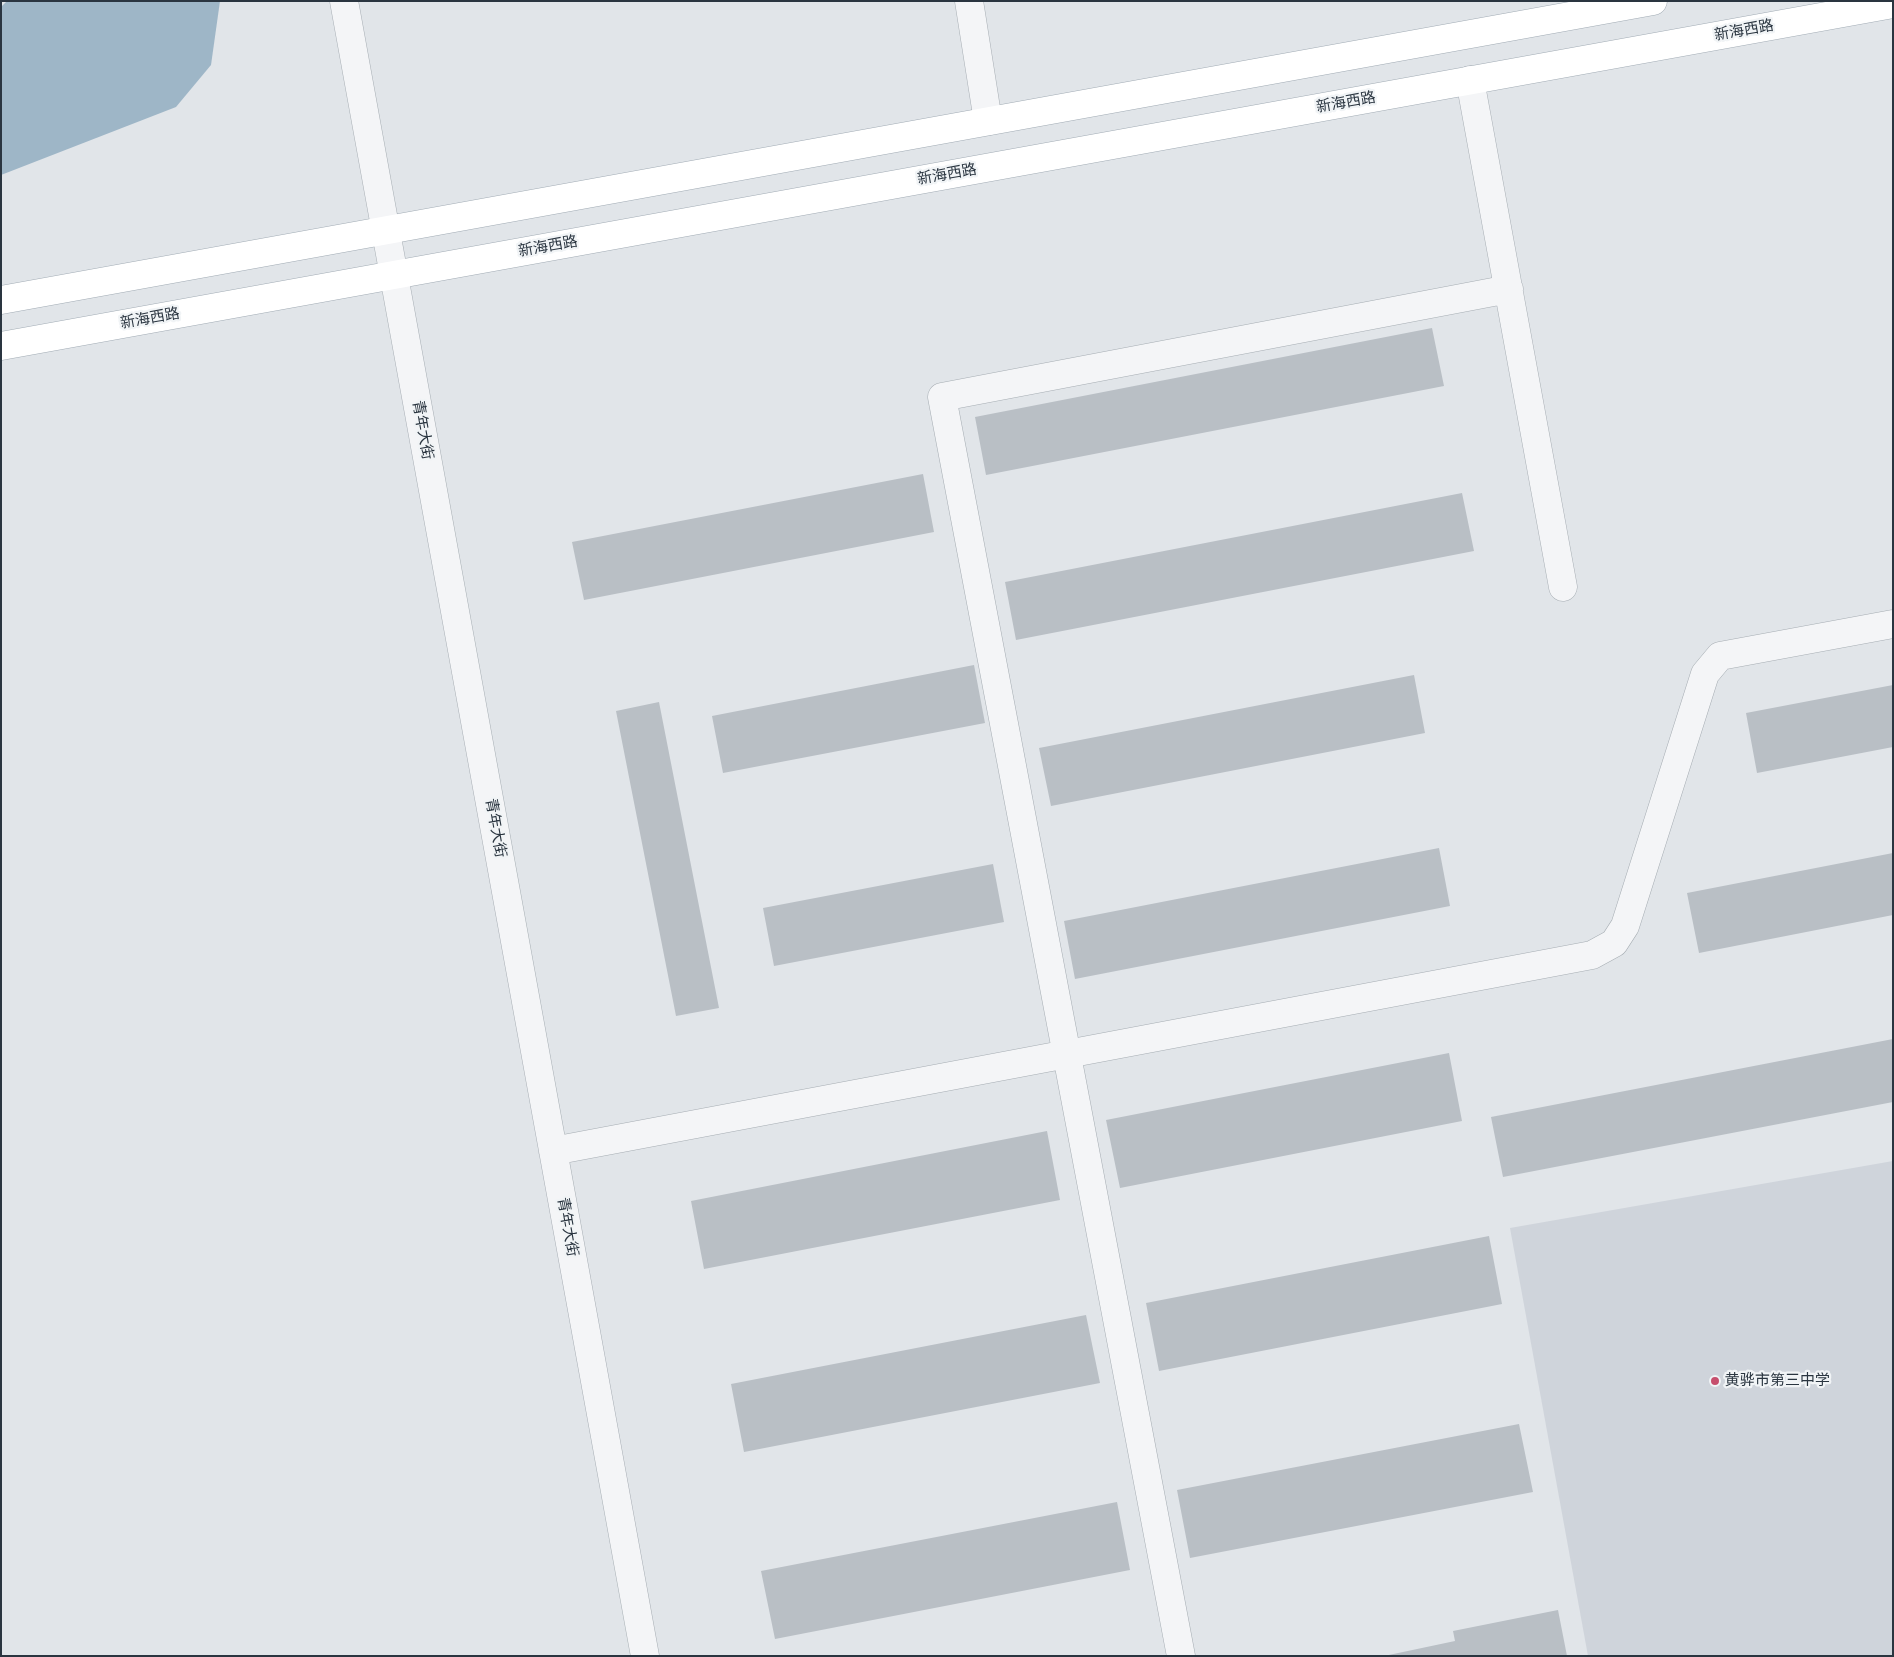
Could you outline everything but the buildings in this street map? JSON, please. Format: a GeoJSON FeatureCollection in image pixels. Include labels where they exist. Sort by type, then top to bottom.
{"type":"FeatureCollection","features":[{"type":"Feature","properties":{"kind":"main road"},"geometry":{"type":"LineString","coordinates":[[1,300],[1653,1]]}},
{"type":"Feature","properties":{"kind":"main road","name":"新海西路"},"geometry":{"type":"LineString","coordinates":[[1,346],[1893,4]]}},
{"type":"Feature","properties":{"kind":"street","name":"青年大街"},"geometry":{"type":"LineString","coordinates":[[344,1],[645,1656]]}},
{"type":"Feature","properties":{"kind":"street"},"geometry":{"type":"LineString","coordinates":[[969,1],[988,121]]}},
{"type":"Feature","properties":{"kind":"street"},"geometry":{"type":"LineString","coordinates":[[1470,80],[1562,587]]}},
{"type":"Feature","properties":{"kind":"street"},"geometry":{"type":"LineString","coordinates":[[1181,1656],[942,397],[1508,289]]}},
{"type":"Feature","properties":{"kind":"street"},"geometry":{"type":"LineString","coordinates":[[553,1151],[1592,955],[1614,943],[1625,926],[1705,674],[1720,656],[1893,624]]}},
{"type":"Feature","properties":{"kind":"shaded area","name":"黄骅市第三中学"},"geometry":{"type":"Polygon","coordinates":[[[1893,1161],[1893,1656],[1588,1656],[1510,1228],[1893,1161]]]}},
{"type":"Feature","properties":{"kind":"water"},"geometry":{"type":"Polygon","coordinates":[[[7,1],[220,1],[211,65],[176,107],[1,175],[1,7],[7,1]]]}},
{"type":"Feature","properties":{"kind":"place","name":"黄骅市第三中学"},"geometry":{"type":"Point","coordinates":[1715,1381]}}]}
